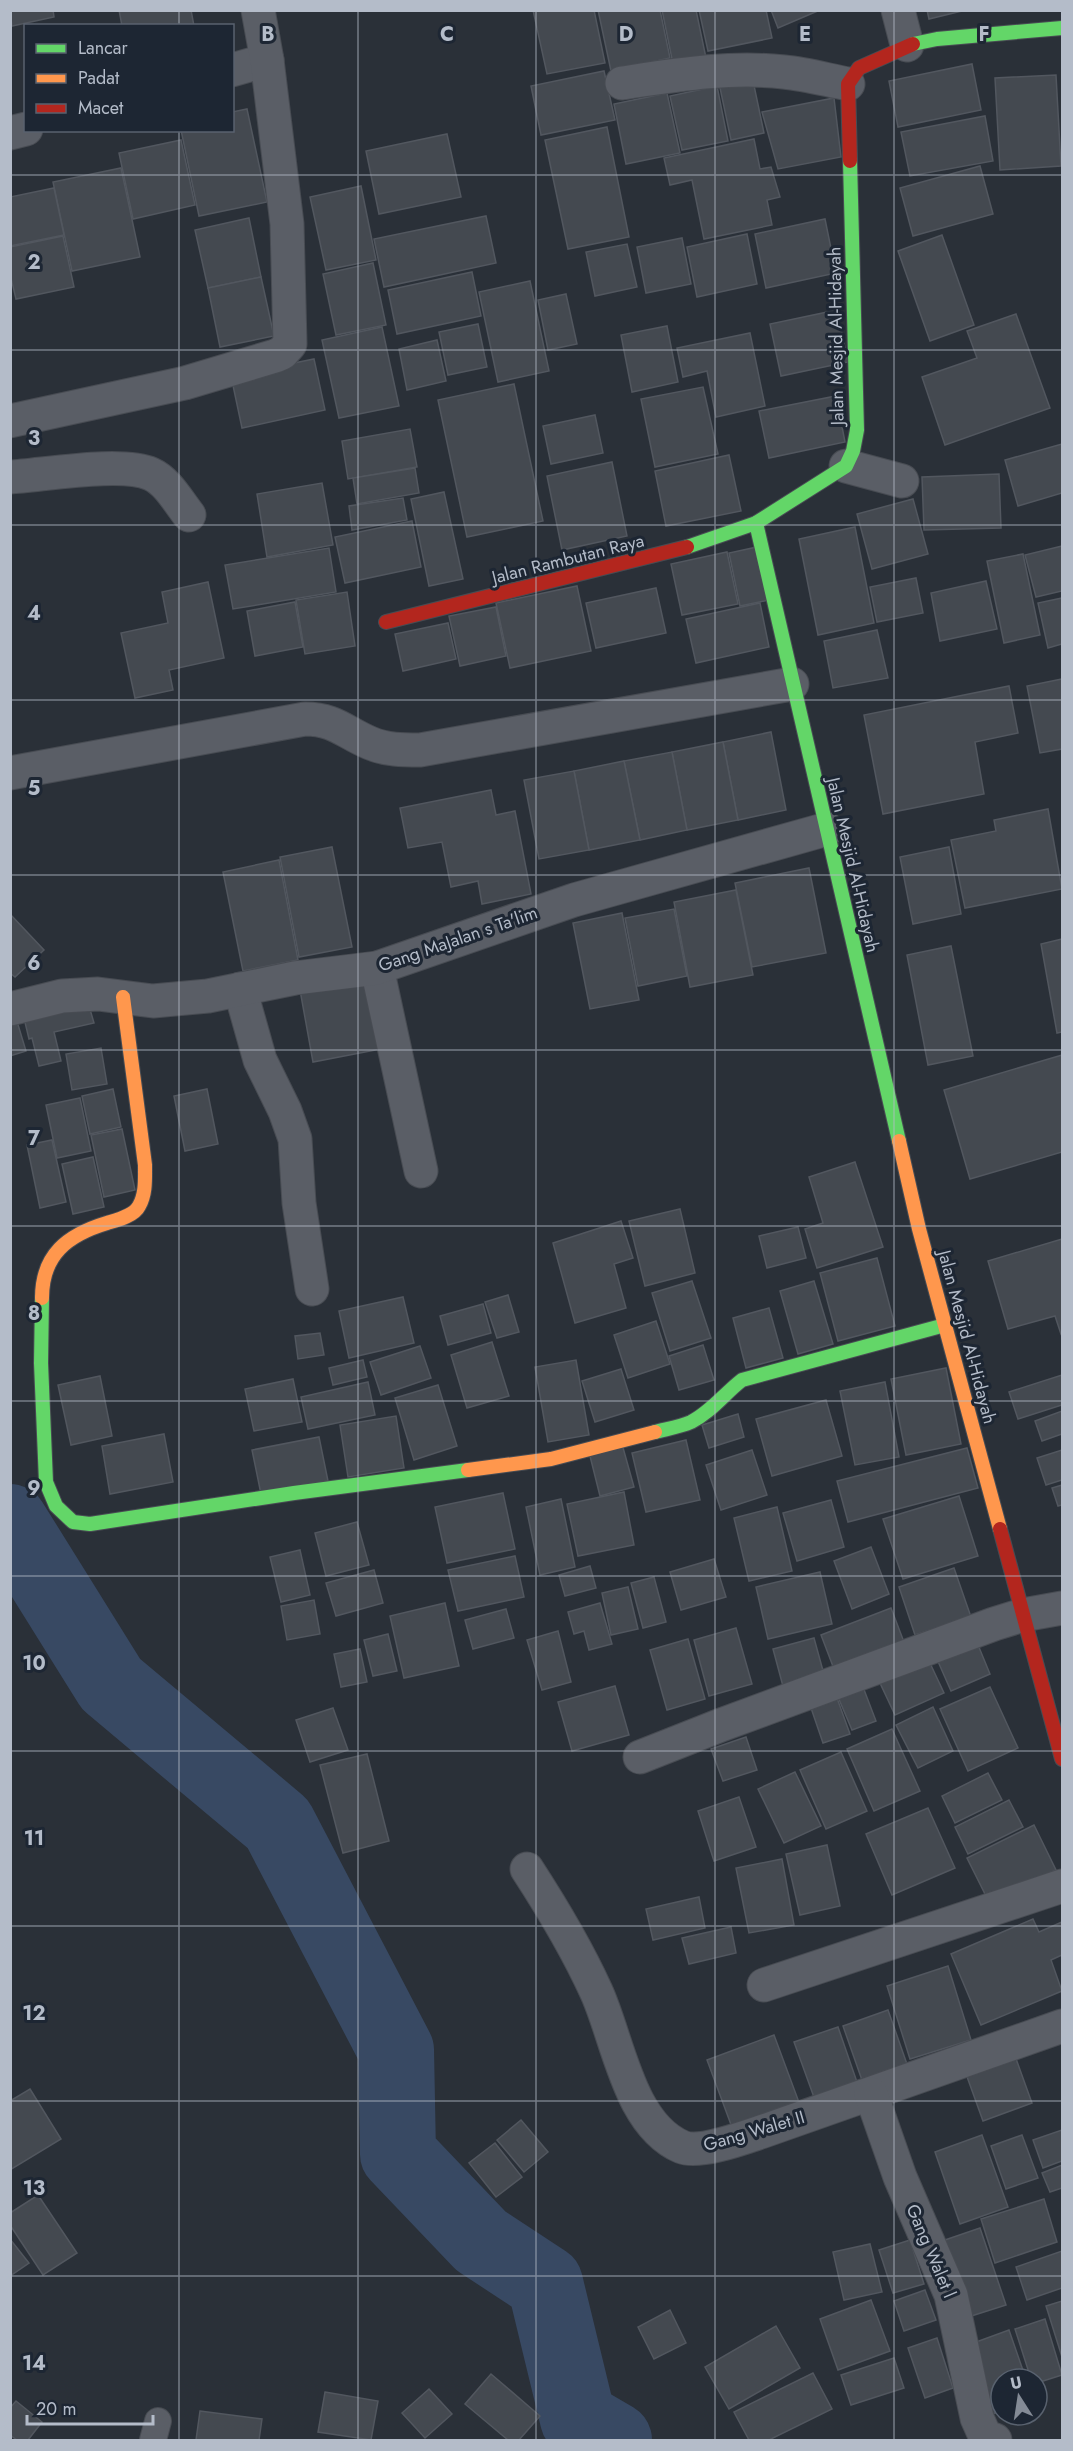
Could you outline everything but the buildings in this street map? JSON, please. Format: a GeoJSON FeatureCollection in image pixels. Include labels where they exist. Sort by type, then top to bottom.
{"type":"FeatureCollection","features":[{"type":"Feature","properties":{"kind":"street"},"geometry":{"type":"LineString","coordinates":[[10,421],[185,383],[287,350],[292,336],[287,224],[267,60],[258,10]]}},
{"type":"Feature","properties":{"kind":"street"},"geometry":{"type":"LineString","coordinates":[[898,10],[907,45]]}},
{"type":"Feature","properties":{"kind":"street"},"geometry":{"type":"LineString","coordinates":[[622,83],[694,73],[753,70],[785,72],[849,84],[859,68],[907,45],[937,39],[1062,28]]}},
{"type":"Feature","properties":{"kind":"street"},"geometry":{"type":"LineString","coordinates":[[234,69],[267,60]]}},
{"type":"Feature","properties":{"kind":"street","name":"Jalan Mesjid Al-Hidayah"},"geometry":{"type":"LineString","coordinates":[[846,466],[853,451],[857,430],[849,84]]}},
{"type":"Feature","properties":{"kind":"street"},"geometry":{"type":"LineString","coordinates":[[756,523],[846,466],[902,482]]}},
{"type":"Feature","properties":{"kind":"street"},"geometry":{"type":"LineString","coordinates":[[10,477],[124,468],[152,474],[168,488],[189,514]]}},
{"type":"Feature","properties":{"kind":"street","name":"Jalan Mesjid Al-Hidayah"},"geometry":{"type":"LineString","coordinates":[[756,523],[919,1229],[1062,1759]]}},
{"type":"Feature","properties":{"kind":"street","name":"Jalan Rambutan Raya"},"geometry":{"type":"LineString","coordinates":[[386,622],[681,549],[756,523]]}},
{"type":"Feature","properties":{"kind":"street"},"geometry":{"type":"LineString","coordinates":[[10,773],[304,719],[321,719],[337,724],[369,743],[391,750],[420,750],[792,684]]}},
{"type":"Feature","properties":{"kind":"street","name":"Gang MaJalan s Ta'lim"},"geometry":{"type":"LineString","coordinates":[[10,1009],[62,996],[98,994],[153,1001],[208,996],[295,978],[377,968],[574,900],[827,829]]}},
{"type":"Feature","properties":{"kind":"street"},"geometry":{"type":"LineString","coordinates":[[377,968],[421,1171]]}},
{"type":"Feature","properties":{"kind":"street"},"geometry":{"type":"LineString","coordinates":[[240,989],[260,1060],[285,1111],[295,1139],[299,1203],[312,1289]]}},
{"type":"Feature","properties":{"kind":"street"},"geometry":{"type":"LineString","coordinates":[[123,997],[145,1165],[144,1193],[141,1203],[132,1214],[81,1234],[60,1248],[50,1261],[42,1282],[41,1363],[46,1482],[56,1506],[74,1522],[90,1524],[271,1496],[551,1459],[691,1422],[713,1407],[726,1392],[742,1380],[945,1325]]}},
{"type":"Feature","properties":{"kind":"street"},"geometry":{"type":"LineString","coordinates":[[640,1757],[721,1725],[1023,1615],[1062,1608]]}},
{"type":"Feature","properties":{"kind":"street","name":"Gang Walet II"},"geometry":{"type":"LineString","coordinates":[[527,1869],[561,1921],[598,1994],[622,2067],[648,2117],[665,2137],[684,2148],[717,2145],[761,2132],[1062,2026]]}},
{"type":"Feature","properties":{"kind":"street"},"geometry":{"type":"LineString","coordinates":[[764,1985],[1062,1886]]}},
{"type":"Feature","properties":{"kind":"street","name":"Gang Walet l"},"geometry":{"type":"LineString","coordinates":[[871,2094],[900,2177],[951,2295],[977,2418],[985,2436],[995,2440]]}},
{"type":"Feature","properties":{"kind":"waterway"},"geometry":{"type":"LineString","coordinates":[[10,1522],[111,1684],[278,1824],[396,2050],[398,2154],[481,2241],[545,2283],[578,2419],[614,2440]]}},
{"type":"Feature","properties":{"kind":"traffic: fast"},"geometry":{"type":"LineString","coordinates":[[913,44],[937,39],[1062,28]]}},
{"type":"Feature","properties":{"kind":"traffic: fast"},"geometry":{"type":"LineString","coordinates":[[687,547],[756,523],[846,466],[853,451],[857,430],[850,161]]}},
{"type":"Feature","properties":{"kind":"traffic: fast"},"geometry":{"type":"LineString","coordinates":[[756,523],[899,1141]]}},
{"type":"Feature","properties":{"kind":"traffic: fast"},"geometry":{"type":"LineString","coordinates":[[42,1298],[41,1363],[46,1482],[56,1506],[73,1522],[90,1524],[294,1493],[468,1470]]}},
{"type":"Feature","properties":{"kind":"traffic: fast"},"geometry":{"type":"LineString","coordinates":[[655,1432],[698,1418],[742,1380],[945,1325]]}},
{"type":"Feature","properties":{"kind":"traffic: slow"},"geometry":{"type":"LineString","coordinates":[[42,1298],[47,1270],[60,1249],[80,1234],[129,1215],[137,1209],[143,1196],[145,1165],[123,997]]}},
{"type":"Feature","properties":{"kind":"traffic: slow"},"geometry":{"type":"LineString","coordinates":[[899,1141],[919,1229],[1000,1529]]}},
{"type":"Feature","properties":{"kind":"traffic: slow"},"geometry":{"type":"LineString","coordinates":[[468,1470],[551,1459],[655,1432]]}},
{"type":"Feature","properties":{"kind":"traffic: jam"},"geometry":{"type":"LineString","coordinates":[[850,161],[848,84],[859,68],[913,44]]}},
{"type":"Feature","properties":{"kind":"traffic: jam"},"geometry":{"type":"LineString","coordinates":[[386,622],[687,547]]}},
{"type":"Feature","properties":{"kind":"traffic: jam"},"geometry":{"type":"LineString","coordinates":[[1000,1529],[1062,1759]]}}]}
